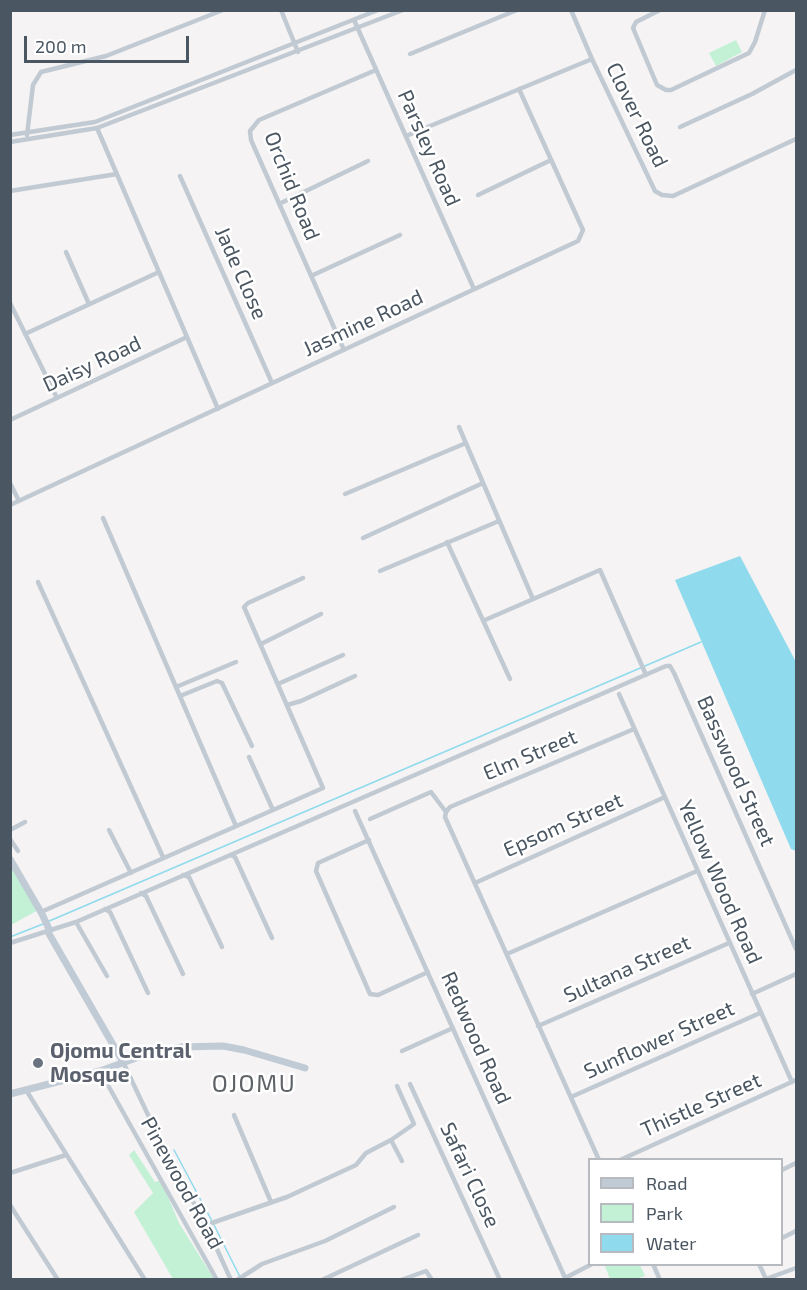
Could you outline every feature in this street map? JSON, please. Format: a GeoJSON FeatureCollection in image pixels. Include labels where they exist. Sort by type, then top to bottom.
{"type":"FeatureCollection","features":[{"type":"Feature","properties":{"kind":"street"},"geometry":{"type":"LineString","coordinates":[[27,140],[33,84],[41,72],[106,56],[223,10]]}},
{"type":"Feature","properties":{"kind":"street"},"geometry":{"type":"LineString","coordinates":[[281,10],[298,52]]}},
{"type":"Feature","properties":{"kind":"street"},"geometry":{"type":"LineString","coordinates":[[10,135],[95,122],[378,10]]}},
{"type":"Feature","properties":{"kind":"street"},"geometry":{"type":"LineString","coordinates":[[10,142],[98,128],[403,10]]}},
{"type":"Feature","properties":{"kind":"street"},"geometry":{"type":"LineString","coordinates":[[410,54],[517,10]]}},
{"type":"Feature","properties":{"kind":"street","name":"Clover Road"},"geometry":{"type":"LineString","coordinates":[[571,10],[655,191],[662,195],[673,196],[796,139]]}},
{"type":"Feature","properties":{"kind":"street"},"geometry":{"type":"LineString","coordinates":[[660,10],[636,22],[633,28],[657,85],[666,90],[671,90],[749,53],[765,10]]}},
{"type":"Feature","properties":{"kind":"street","name":"Parsley Road"},"geometry":{"type":"LineString","coordinates":[[354,20],[474,289]]}},
{"type":"Feature","properties":{"kind":"street"},"geometry":{"type":"LineString","coordinates":[[406,136],[592,59]]}},
{"type":"Feature","properties":{"kind":"street","name":"Orchid Road"},"geometry":{"type":"LineString","coordinates":[[344,350],[250,140],[250,131],[259,120],[376,70]]}},
{"type":"Feature","properties":{"kind":"street"},"geometry":{"type":"LineString","coordinates":[[680,128],[796,70]]}},
{"type":"Feature","properties":{"kind":"street","name":"Jasmine Road"},"geometry":{"type":"LineString","coordinates":[[10,505],[578,241],[583,230],[519,89]]}},
{"type":"Feature","properties":{"kind":"street"},"geometry":{"type":"LineString","coordinates":[[95,122],[218,409]]}},
{"type":"Feature","properties":{"kind":"street"},"geometry":{"type":"LineString","coordinates":[[478,195],[551,160]]}},
{"type":"Feature","properties":{"kind":"street"},"geometry":{"type":"LineString","coordinates":[[279,204],[368,161]]}},
{"type":"Feature","properties":{"kind":"street"},"geometry":{"type":"LineString","coordinates":[[10,191],[117,174]]}},
{"type":"Feature","properties":{"kind":"street","name":"Jade Close"},"geometry":{"type":"LineString","coordinates":[[180,176],[272,383]]}},
{"type":"Feature","properties":{"kind":"street"},"geometry":{"type":"LineString","coordinates":[[311,276],[400,235]]}},
{"type":"Feature","properties":{"kind":"street"},"geometry":{"type":"LineString","coordinates":[[66,252],[89,304]]}},
{"type":"Feature","properties":{"kind":"street"},"geometry":{"type":"LineString","coordinates":[[25,334],[159,272]]}},
{"type":"Feature","properties":{"kind":"street"},"geometry":{"type":"LineString","coordinates":[[10,303],[57,398]]}},
{"type":"Feature","properties":{"kind":"street","name":"Daisy Road"},"geometry":{"type":"LineString","coordinates":[[10,420],[187,338]]}},
{"type":"Feature","properties":{"kind":"street"},"geometry":{"type":"LineString","coordinates":[[459,428],[533,600]]}},
{"type":"Feature","properties":{"kind":"street"},"geometry":{"type":"LineString","coordinates":[[345,494],[466,443]]}},
{"type":"Feature","properties":{"kind":"street"},"geometry":{"type":"LineString","coordinates":[[10,483],[19,501]]}},
{"type":"Feature","properties":{"kind":"street"},"geometry":{"type":"LineString","coordinates":[[363,538],[483,483]]}},
{"type":"Feature","properties":{"kind":"street"},"geometry":{"type":"LineString","coordinates":[[103,518],[236,826]]}},
{"type":"Feature","properties":{"kind":"street"},"geometry":{"type":"LineString","coordinates":[[380,571],[499,521]]}},
{"type":"Feature","properties":{"kind":"street"},"geometry":{"type":"LineString","coordinates":[[447,542],[485,620],[510,679]]}},
{"type":"Feature","properties":{"kind":"street"},"geometry":{"type":"LineString","coordinates":[[10,943],[76,922],[645,673],[600,570],[485,620]]}},
{"type":"Feature","properties":{"kind":"street"},"geometry":{"type":"LineString","coordinates":[[41,913],[323,788],[244,607],[256,599],[303,578]]}},
{"type":"Feature","properties":{"kind":"street"},"geometry":{"type":"LineString","coordinates":[[38,582],[163,857]]}},
{"type":"Feature","properties":{"kind":"street"},"geometry":{"type":"LineString","coordinates":[[261,644],[321,614]]}},
{"type":"Feature","properties":{"kind":"street"},"geometry":{"type":"LineString","coordinates":[[278,684],[343,655]]}},
{"type":"Feature","properties":{"kind":"street"},"geometry":{"type":"LineString","coordinates":[[176,687],[236,662]]}},
{"type":"Feature","properties":{"kind":"street","name":"Basswood Street"},"geometry":{"type":"LineString","coordinates":[[645,673],[666,666],[670,666],[674,673],[796,949]]}},
{"type":"Feature","properties":{"kind":"street"},"geometry":{"type":"LineString","coordinates":[[287,705],[301,701],[355,676]]}},
{"type":"Feature","properties":{"kind":"street"},"geometry":{"type":"LineString","coordinates":[[180,696],[217,681],[222,683],[252,746]]}},
{"type":"Feature","properties":{"kind":"street","name":"Yellow Wood Road"},"geometry":{"type":"LineString","coordinates":[[619,694],[760,1013],[794,1081]]}},
{"type":"Feature","properties":{"kind":"street","name":"Elm Street"},"geometry":{"type":"LineString","coordinates":[[446,814],[450,807],[634,729]]}},
{"type":"Feature","properties":{"kind":"street"},"geometry":{"type":"LineString","coordinates":[[249,757],[273,810]]}},
{"type":"Feature","properties":{"kind":"street"},"geometry":{"type":"LineString","coordinates":[[370,819],[431,792],[446,814],[598,1158]]}},
{"type":"Feature","properties":{"kind":"street","name":"Epsom Street"},"geometry":{"type":"LineString","coordinates":[[475,884],[664,797]]}},
{"type":"Feature","properties":{"kind":"street","name":"Redwood Road"},"geometry":{"type":"LineString","coordinates":[[355,811],[566,1279]]}},
{"type":"Feature","properties":{"kind":"street"},"geometry":{"type":"LineString","coordinates":[[10,830],[25,822]]}},
{"type":"Feature","properties":{"kind":"street"},"geometry":{"type":"LineString","coordinates":[[109,830],[131,873]]}},
{"type":"Feature","properties":{"kind":"street"},"geometry":{"type":"LineString","coordinates":[[10,839],[18,851]]}},
{"type":"Feature","properties":{"kind":"street"},"geometry":{"type":"LineString","coordinates":[[369,840],[318,864],[316,872],[370,994],[378,995],[428,972]]}},
{"type":"Feature","properties":{"kind":"street"},"geometry":{"type":"LineString","coordinates":[[230,855],[235,857],[272,938]]}},
{"type":"Feature","properties":{"kind":"street"},"geometry":{"type":"LineString","coordinates":[[10,859],[123,1062],[167,1155],[206,1225],[231,1280]]}},
{"type":"Feature","properties":{"kind":"street"},"geometry":{"type":"LineString","coordinates":[[507,954],[697,871]]}},
{"type":"Feature","properties":{"kind":"street"},"geometry":{"type":"LineString","coordinates":[[183,875],[189,877],[222,947]]}},
{"type":"Feature","properties":{"kind":"street"},"geometry":{"type":"LineString","coordinates":[[141,893],[146,896],[183,974]]}},
{"type":"Feature","properties":{"kind":"street"},"geometry":{"type":"LineString","coordinates":[[105,909],[110,912],[148,993]]}},
{"type":"Feature","properties":{"kind":"street"},"geometry":{"type":"LineString","coordinates":[[76,922],[107,976]]}},
{"type":"Feature","properties":{"kind":"street","name":"Sultana Street"},"geometry":{"type":"LineString","coordinates":[[538,1026],[729,943]]}},
{"type":"Feature","properties":{"kind":"street"},"geometry":{"type":"LineString","coordinates":[[752,994],[796,974]]}},
{"type":"Feature","properties":{"kind":"street","name":"Sunflower Street"},"geometry":{"type":"LineString","coordinates":[[571,1097],[760,1013]]}},
{"type":"Feature","properties":{"kind":"street"},"geometry":{"type":"LineString","coordinates":[[402,1051],[453,1028]]}},
{"type":"Feature","properties":{"kind":"street"},"geometry":{"type":"LineString","coordinates":[[10,1094],[181,1047],[223,1046],[305,1068]]}},
{"type":"Feature","properties":{"kind":"street","name":"Pinewood Road"},"geometry":{"type":"LineString","coordinates":[[100,1071],[217,1280]]}},
{"type":"Feature","properties":{"kind":"street","name":"Thistle Street"},"geometry":{"type":"LineString","coordinates":[[624,1158],[794,1081]]}},
{"type":"Feature","properties":{"kind":"street","name":"Safari Close"},"geometry":{"type":"LineString","coordinates":[[410,1084],[500,1280]]}},
{"type":"Feature","properties":{"kind":"street"},"geometry":{"type":"LineString","coordinates":[[206,1225],[287,1197],[356,1165],[366,1153],[391,1140],[414,1124],[397,1086]]}},
{"type":"Feature","properties":{"kind":"street"},"geometry":{"type":"LineString","coordinates":[[26,1090],[145,1280]]}},
{"type":"Feature","properties":{"kind":"street"},"geometry":{"type":"LineString","coordinates":[[234,1116],[271,1202]]}},
{"type":"Feature","properties":{"kind":"street"},"geometry":{"type":"LineString","coordinates":[[391,1140],[402,1161]]}},
{"type":"Feature","properties":{"kind":"street"},"geometry":{"type":"LineString","coordinates":[[10,1173],[66,1155]]}},
{"type":"Feature","properties":{"kind":"street"},"geometry":{"type":"LineString","coordinates":[[10,1205],[58,1280]]}},
{"type":"Feature","properties":{"kind":"street"},"geometry":{"type":"LineString","coordinates":[[240,1278],[262,1264],[347,1231],[394,1207]]}},
{"type":"Feature","properties":{"kind":"street"},"geometry":{"type":"LineString","coordinates":[[322,1280],[418,1235]]}},
{"type":"Feature","properties":{"kind":"street"},"geometry":{"type":"LineString","coordinates":[[566,1279],[589,1266]]}},
{"type":"Feature","properties":{"kind":"street"},"geometry":{"type":"LineString","coordinates":[[654,1266],[660,1280]]}},
{"type":"Feature","properties":{"kind":"street"},"geometry":{"type":"LineString","coordinates":[[764,1279],[796,1268]]}},
{"type":"Feature","properties":{"kind":"street"},"geometry":{"type":"LineString","coordinates":[[401,1280],[426,1271],[432,1280]]}},
{"type":"Feature","properties":{"kind":"green space"},"geometry":{"type":"Polygon","coordinates":[[[736,40],[742,52],[716,66],[709,53],[736,40]]]}},
{"type":"Feature","properties":{"kind":"green space"},"geometry":{"type":"Polygon","coordinates":[[[10,855],[42,908],[11,925],[10,925],[10,855]]]}},
{"type":"Feature","properties":{"kind":"green space"},"geometry":{"type":"Polygon","coordinates":[[[134,1150],[155,1182],[161,1180],[179,1223],[214,1279],[173,1279],[134,1212],[153,1193],[129,1155],[134,1150]]]}},
{"type":"Feature","properties":{"kind":"green space"},"geometry":{"type":"Polygon","coordinates":[[[605,1266],[640,1266],[645,1276],[636,1279],[610,1279],[605,1266]]]}},
{"type":"Feature","properties":{"kind":"water"},"geometry":{"type":"Polygon","coordinates":[[[740,556],[796,662],[796,851],[791,849],[675,580],[740,556]]]}},
{"type":"Feature","properties":{"kind":"waterway"},"geometry":{"type":"LineString","coordinates":[[47,922],[701,642]]}},
{"type":"Feature","properties":{"kind":"waterway"},"geometry":{"type":"LineString","coordinates":[[10,937],[43,924]]}},
{"type":"Feature","properties":{"kind":"waterway"},"geometry":{"type":"LineString","coordinates":[[174,1150],[212,1221]]}},
{"type":"Feature","properties":{"kind":"waterway"},"geometry":{"type":"LineString","coordinates":[[214,1225],[240,1277]]}},
{"type":"Feature","properties":{"kind":"place","name":"Ojomu Central Mosque"},"geometry":{"type":"Point","coordinates":[38,1063]}},
{"type":"Feature","properties":{"kind":"district","name":"OJOMU"},"geometry":{"type":"Point","coordinates":[254,1084]}}]}
